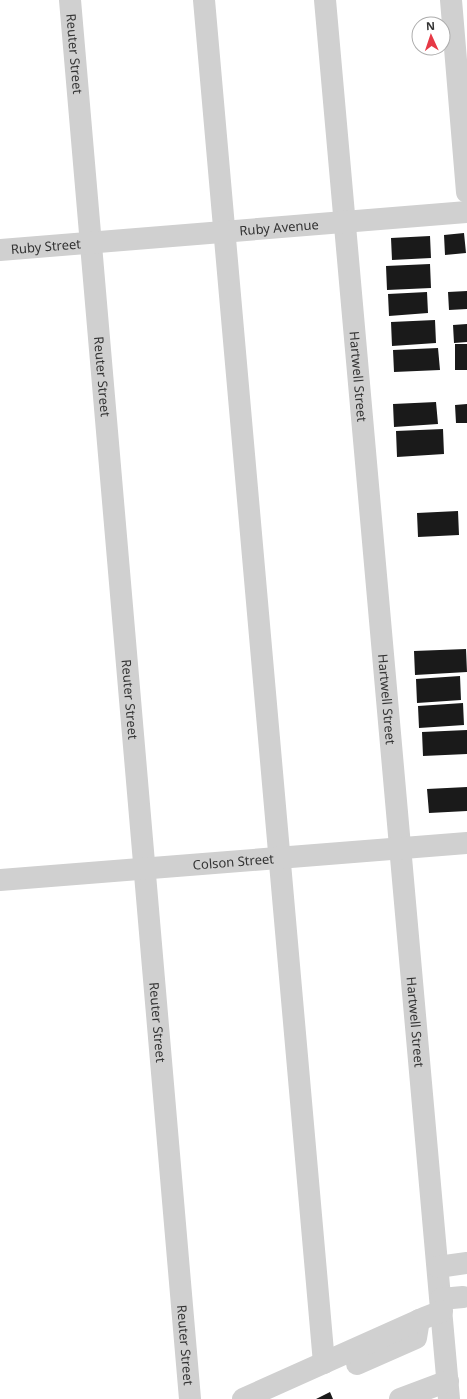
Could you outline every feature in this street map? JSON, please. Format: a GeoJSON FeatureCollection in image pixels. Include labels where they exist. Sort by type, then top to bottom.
{"type":"FeatureCollection","features":[{"type":"Feature","properties":{"kind":"street","name":"Reuter Street"},"geometry":{"type":"LineString","coordinates":[[70,0],[190,1399]]}},
{"type":"Feature","properties":{"kind":"street"},"geometry":{"type":"LineString","coordinates":[[204,0],[281,858],[280,878],[324,1363]]}},
{"type":"Feature","properties":{"kind":"street","name":"Hartwell Street"},"geometry":{"type":"LineString","coordinates":[[326,0],[449,1390]]}},
{"type":"Feature","properties":{"kind":"street"},"geometry":{"type":"LineString","coordinates":[[450,0],[467,192]]}},
{"type":"Feature","properties":{"kind":"street","name":"Ruby Avenue"},"geometry":{"type":"LineString","coordinates":[[91,242],[467,212]]}},
{"type":"Feature","properties":{"kind":"street","name":"Ruby Street"},"geometry":{"type":"LineString","coordinates":[[0,250],[91,242]]}},
{"type":"Feature","properties":{"kind":"street","name":"Colson Street"},"geometry":{"type":"LineString","coordinates":[[0,880],[467,843]]}},
{"type":"Feature","properties":{"kind":"street"},"geometry":{"type":"LineString","coordinates":[[438,1267],[467,1263]]}},
{"type":"Feature","properties":{"kind":"street"},"geometry":{"type":"LineString","coordinates":[[243,1399],[419,1320],[441,1305],[463,1297]]}},
{"type":"Feature","properties":{"kind":"street"},"geometry":{"type":"LineString","coordinates":[[280,1399],[416,1338],[419,1320]]}},
{"type":"Feature","properties":{"kind":"street"},"geometry":{"type":"LineString","coordinates":[[400,1399],[449,1390]]}},
{"type":"Feature","properties":{"kind":"building"},"geometry":{"type":"Polygon","coordinates":[[[464,233],[466,253],[445,255],[444,235],[464,233]]]}},
{"type":"Feature","properties":{"kind":"building"},"geometry":{"type":"Polygon","coordinates":[[[430,236],[431,258],[392,260],[391,238],[430,236]]]}},
{"type":"Feature","properties":{"kind":"building"},"geometry":{"type":"Polygon","coordinates":[[[430,264],[431,288],[387,290],[386,266],[430,264]]]}},
{"type":"Feature","properties":{"kind":"building"},"geometry":{"type":"Polygon","coordinates":[[[467,291],[467,309],[449,310],[448,292],[467,291]]]}},
{"type":"Feature","properties":{"kind":"building"},"geometry":{"type":"Polygon","coordinates":[[[427,292],[428,313],[389,316],[388,294],[427,292]]]}},
{"type":"Feature","properties":{"kind":"building"},"geometry":{"type":"Polygon","coordinates":[[[435,320],[436,343],[392,346],[391,322],[435,320]]]}},
{"type":"Feature","properties":{"kind":"building"},"geometry":{"type":"Polygon","coordinates":[[[467,324],[467,342],[454,343],[453,325],[467,324]]]}},
{"type":"Feature","properties":{"kind":"building"},"geometry":{"type":"Polygon","coordinates":[[[455,344],[467,344],[467,370],[455,370],[455,344]]]}},
{"type":"Feature","properties":{"kind":"building"},"geometry":{"type":"Polygon","coordinates":[[[438,348],[440,370],[394,372],[393,350],[438,348]]]}},
{"type":"Feature","properties":{"kind":"building"},"geometry":{"type":"Polygon","coordinates":[[[436,402],[438,424],[394,427],[393,404],[436,402]]]}},
{"type":"Feature","properties":{"kind":"building"},"geometry":{"type":"Polygon","coordinates":[[[467,404],[467,423],[456,423],[455,405],[467,404]]]}},
{"type":"Feature","properties":{"kind":"building"},"geometry":{"type":"Polygon","coordinates":[[[443,429],[444,454],[397,457],[396,431],[443,429]]]}},
{"type":"Feature","properties":{"kind":"building"},"geometry":{"type":"Polygon","coordinates":[[[458,511],[459,535],[418,537],[417,513],[458,511]]]}},
{"type":"Feature","properties":{"kind":"building"},"geometry":{"type":"Polygon","coordinates":[[[466,649],[467,672],[415,675],[414,651],[466,649]]]}},
{"type":"Feature","properties":{"kind":"building"},"geometry":{"type":"Polygon","coordinates":[[[460,676],[461,700],[417,703],[416,679],[460,676]]]}},
{"type":"Feature","properties":{"kind":"building"},"geometry":{"type":"Polygon","coordinates":[[[463,703],[464,725],[419,728],[418,706],[463,703]]]}},
{"type":"Feature","properties":{"kind":"building"},"geometry":{"type":"Polygon","coordinates":[[[467,730],[467,754],[423,756],[422,732],[467,730]]]}},
{"type":"Feature","properties":{"kind":"building"},"geometry":{"type":"Polygon","coordinates":[[[467,787],[467,811],[429,813],[427,789],[467,787]]]}},
{"type":"Feature","properties":{"kind":"building"},"geometry":{"type":"Polygon","coordinates":[[[330,1392],[333,1399],[316,1399],[330,1392]]]}}]}
